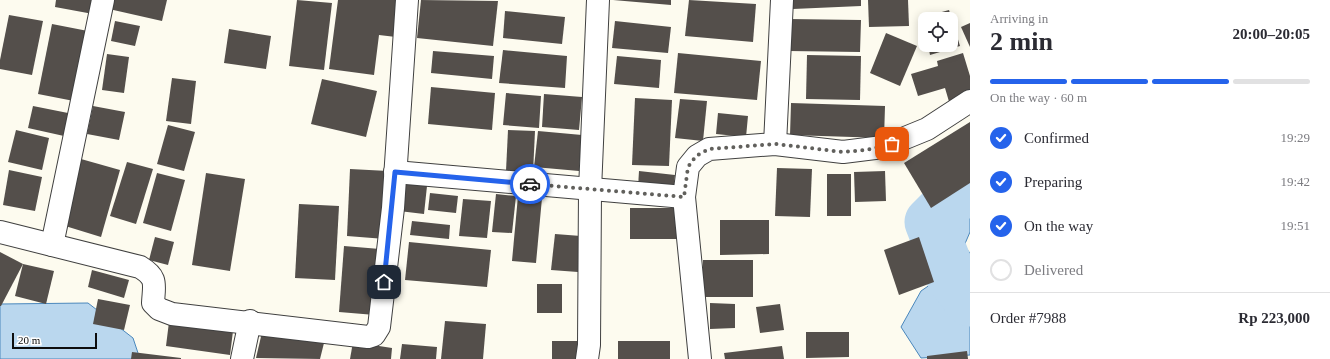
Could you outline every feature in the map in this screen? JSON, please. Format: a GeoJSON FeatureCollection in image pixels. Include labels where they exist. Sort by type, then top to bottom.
{"type":"FeatureCollection","features":[{"type":"Feature","properties":{"kind":"street"},"geometry":{"type":"LineString","coordinates":[[52,245],[103,0]]}},
{"type":"Feature","properties":{"kind":"street"},"geometry":{"type":"LineString","coordinates":[[0,232],[140,267],[152,275],[155,282],[153,302],[159,309],[172,314],[250,321],[368,336],[374,335],[379,326],[395,172],[407,0]]}},
{"type":"Feature","properties":{"kind":"street"},"geometry":{"type":"LineString","coordinates":[[587,359],[589,345],[590,190],[598,0]]}},
{"type":"Feature","properties":{"kind":"street"},"geometry":{"type":"LineString","coordinates":[[776,144],[782,0]]}},
{"type":"Feature","properties":{"kind":"street"},"geometry":{"type":"LineString","coordinates":[[700,359],[684,197],[688,167],[696,156],[709,149],[776,144],[843,152],[883,147],[927,129],[970,101]]}},
{"type":"Feature","properties":{"kind":"street"},"geometry":{"type":"LineString","coordinates":[[395,172],[684,197]]}},
{"type":"Feature","properties":{"kind":"street"},"geometry":{"type":"LineString","coordinates":[[242,359],[250,321]]}},
{"type":"Feature","properties":{"kind":"water"},"geometry":{"type":"Polygon","coordinates":[[[970,181],[970,232],[964,246],[970,253],[970,355],[921,358],[901,327],[921,291],[937,280],[933,224],[954,192],[970,181]]]}},
{"type":"Feature","properties":{"kind":"water"},"geometry":{"type":"Polygon","coordinates":[[[88,303],[133,338],[140,359],[0,359],[0,304],[88,303]]]}},
{"type":"Feature","properties":{"kind":"building"},"geometry":{"type":"Polygon","coordinates":[[[56,0],[96,0],[93,14],[55,7],[56,0]]]}},
{"type":"Feature","properties":{"kind":"building"},"geometry":{"type":"Polygon","coordinates":[[[111,0],[167,0],[162,21],[109,9],[111,0]]]}},
{"type":"Feature","properties":{"kind":"building"},"geometry":{"type":"Polygon","coordinates":[[[297,0],[332,3],[324,70],[289,66],[297,0]]]}},
{"type":"Feature","properties":{"kind":"building"},"geometry":{"type":"Polygon","coordinates":[[[338,0],[401,0],[396,37],[379,35],[374,75],[329,69],[338,0]]]}},
{"type":"Feature","properties":{"kind":"building"},"geometry":{"type":"Polygon","coordinates":[[[421,0],[498,1],[493,46],[417,38],[421,0]]]}},
{"type":"Feature","properties":{"kind":"building"},"geometry":{"type":"Polygon","coordinates":[[[613,0],[671,0],[671,5],[613,0]]]}},
{"type":"Feature","properties":{"kind":"building"},"geometry":{"type":"Polygon","coordinates":[[[689,0],[756,4],[753,42],[685,36],[689,0]]]}},
{"type":"Feature","properties":{"kind":"building"},"geometry":{"type":"Polygon","coordinates":[[[793,0],[861,0],[861,6],[793,9],[793,0]]]}},
{"type":"Feature","properties":{"kind":"building"},"geometry":{"type":"Polygon","coordinates":[[[868,0],[908,0],[909,26],[869,27],[868,0]]]}},
{"type":"Feature","properties":{"kind":"building"},"geometry":{"type":"Polygon","coordinates":[[[505,11],[565,17],[562,44],[503,38],[505,11]]]}},
{"type":"Feature","properties":{"kind":"building"},"geometry":{"type":"Polygon","coordinates":[[[9,15],[43,21],[32,75],[0,69],[0,60],[9,15]]]}},
{"type":"Feature","properties":{"kind":"building"},"geometry":{"type":"Polygon","coordinates":[[[789,19],[861,20],[860,52],[789,51],[789,19]]]}},
{"type":"Feature","properties":{"kind":"building"},"geometry":{"type":"Polygon","coordinates":[[[115,21],[140,26],[135,46],[111,41],[115,21]]]}},
{"type":"Feature","properties":{"kind":"building"},"geometry":{"type":"Polygon","coordinates":[[[615,21],[671,27],[668,53],[612,48],[615,21]]]}},
{"type":"Feature","properties":{"kind":"building"},"geometry":{"type":"Polygon","coordinates":[[[970,23],[970,47],[961,27],[970,23]]]}},
{"type":"Feature","properties":{"kind":"building"},"geometry":{"type":"Polygon","coordinates":[[[52,24],[93,32],[79,102],[38,94],[52,24]]]}},
{"type":"Feature","properties":{"kind":"building"},"geometry":{"type":"Polygon","coordinates":[[[229,29],[271,36],[266,69],[224,63],[229,29]]]}},
{"type":"Feature","properties":{"kind":"building"},"geometry":{"type":"Polygon","coordinates":[[[886,33],[917,46],[900,86],[870,73],[886,33]]]}},
{"type":"Feature","properties":{"kind":"building"},"geometry":{"type":"Polygon","coordinates":[[[503,50],[567,56],[565,88],[499,83],[503,50]]]}},
{"type":"Feature","properties":{"kind":"building"},"geometry":{"type":"Polygon","coordinates":[[[433,51],[494,56],[492,79],[431,73],[433,51]]]}},
{"type":"Feature","properties":{"kind":"building"},"geometry":{"type":"Polygon","coordinates":[[[929,52],[940,52],[930,55],[929,52]]]}},
{"type":"Feature","properties":{"kind":"building"},"geometry":{"type":"Polygon","coordinates":[[[678,53],[761,61],[757,100],[674,93],[678,53]]]}},
{"type":"Feature","properties":{"kind":"building"},"geometry":{"type":"Polygon","coordinates":[[[963,53],[970,76],[970,99],[950,105],[945,88],[918,96],[911,74],[938,66],[937,61],[963,53]]]}},
{"type":"Feature","properties":{"kind":"building"},"geometry":{"type":"Polygon","coordinates":[[[107,54],[129,57],[124,93],[102,90],[107,54]]]}},
{"type":"Feature","properties":{"kind":"building"},"geometry":{"type":"Polygon","coordinates":[[[807,55],[861,56],[860,100],[806,99],[807,55]]]}},
{"type":"Feature","properties":{"kind":"building"},"geometry":{"type":"Polygon","coordinates":[[[617,56],[661,60],[659,88],[614,84],[617,56]]]}},
{"type":"Feature","properties":{"kind":"building"},"geometry":{"type":"Polygon","coordinates":[[[172,78],[196,81],[191,124],[166,121],[172,78]]]}},
{"type":"Feature","properties":{"kind":"building"},"geometry":{"type":"Polygon","coordinates":[[[322,79],[377,91],[366,137],[311,124],[322,79]]]}},
{"type":"Feature","properties":{"kind":"building"},"geometry":{"type":"Polygon","coordinates":[[[431,87],[495,93],[492,130],[428,124],[431,87]]]}},
{"type":"Feature","properties":{"kind":"building"},"geometry":{"type":"Polygon","coordinates":[[[506,93],[541,96],[539,128],[503,125],[506,93]]]}},
{"type":"Feature","properties":{"kind":"building"},"geometry":{"type":"Polygon","coordinates":[[[544,94],[582,97],[579,130],[542,127],[544,94]]]}},
{"type":"Feature","properties":{"kind":"building"},"geometry":{"type":"Polygon","coordinates":[[[635,98],[672,100],[669,166],[632,165],[635,98]]]}},
{"type":"Feature","properties":{"kind":"building"},"geometry":{"type":"Polygon","coordinates":[[[680,99],[707,101],[703,141],[675,138],[680,99]]]}},
{"type":"Feature","properties":{"kind":"building"},"geometry":{"type":"Polygon","coordinates":[[[791,103],[885,106],[884,138],[790,135],[791,103]]]}},
{"type":"Feature","properties":{"kind":"building"},"geometry":{"type":"Polygon","coordinates":[[[33,106],[78,115],[73,138],[28,128],[33,106]]]}},
{"type":"Feature","properties":{"kind":"building"},"geometry":{"type":"Polygon","coordinates":[[[93,106],[125,112],[119,140],[87,134],[93,106]]]}},
{"type":"Feature","properties":{"kind":"building"},"geometry":{"type":"Polygon","coordinates":[[[718,113],[748,116],[746,137],[716,134],[718,113]]]}},
{"type":"Feature","properties":{"kind":"building"},"geometry":{"type":"Polygon","coordinates":[[[970,122],[970,183],[931,208],[904,163],[970,122]]]}},
{"type":"Feature","properties":{"kind":"building"},"geometry":{"type":"Polygon","coordinates":[[[168,125],[195,132],[184,171],[157,164],[168,125]]]}},
{"type":"Feature","properties":{"kind":"building"},"geometry":{"type":"Polygon","coordinates":[[[16,130],[49,138],[42,170],[8,162],[16,130]]]}},
{"type":"Feature","properties":{"kind":"building"},"geometry":{"type":"Polygon","coordinates":[[[508,130],[535,131],[533,173],[506,171],[508,130]]]}},
{"type":"Feature","properties":{"kind":"building"},"geometry":{"type":"Polygon","coordinates":[[[538,131],[582,135],[579,171],[534,167],[538,131]]]}},
{"type":"Feature","properties":{"kind":"building"},"geometry":{"type":"Polygon","coordinates":[[[81,159],[120,170],[101,237],[62,225],[81,159]]]}},
{"type":"Feature","properties":{"kind":"building"},"geometry":{"type":"Polygon","coordinates":[[[127,162],[153,169],[136,224],[110,216],[127,162]]]}},
{"type":"Feature","properties":{"kind":"building"},"geometry":{"type":"Polygon","coordinates":[[[777,168],[812,169],[810,217],[775,216],[777,168]]]}},
{"type":"Feature","properties":{"kind":"building"},"geometry":{"type":"Polygon","coordinates":[[[350,169],[388,171],[385,239],[347,236],[350,169]]]}},
{"type":"Feature","properties":{"kind":"building"},"geometry":{"type":"Polygon","coordinates":[[[9,170],[42,177],[35,211],[3,205],[9,170]]]}},
{"type":"Feature","properties":{"kind":"building"},"geometry":{"type":"Polygon","coordinates":[[[639,171],[675,175],[673,192],[638,188],[639,171]]]}},
{"type":"Feature","properties":{"kind":"building"},"geometry":{"type":"Polygon","coordinates":[[[885,171],[886,201],[855,202],[854,172],[885,171]]]}},
{"type":"Feature","properties":{"kind":"building"},"geometry":{"type":"Polygon","coordinates":[[[157,173],[185,180],[171,231],[143,223],[157,173]]]}},
{"type":"Feature","properties":{"kind":"building"},"geometry":{"type":"Polygon","coordinates":[[[206,173],[245,179],[230,271],[192,265],[206,173]]]}},
{"type":"Feature","properties":{"kind":"building"},"geometry":{"type":"Polygon","coordinates":[[[827,174],[851,174],[851,216],[827,216],[827,174]]]}},
{"type":"Feature","properties":{"kind":"building"},"geometry":{"type":"Polygon","coordinates":[[[402,183],[427,186],[424,214],[399,211],[402,183]]]}},
{"type":"Feature","properties":{"kind":"building"},"geometry":{"type":"Polygon","coordinates":[[[430,193],[458,196],[456,213],[428,210],[430,193]]]}},
{"type":"Feature","properties":{"kind":"building"},"geometry":{"type":"Polygon","coordinates":[[[496,194],[516,196],[512,233],[492,232],[496,194]]]}},
{"type":"Feature","properties":{"kind":"building"},"geometry":{"type":"Polygon","coordinates":[[[518,196],[542,198],[536,263],[512,261],[518,196]]]}},
{"type":"Feature","properties":{"kind":"building"},"geometry":{"type":"Polygon","coordinates":[[[463,199],[491,201],[487,238],[459,236],[463,199]]]}},
{"type":"Feature","properties":{"kind":"building"},"geometry":{"type":"Polygon","coordinates":[[[299,204],[339,206],[335,280],[295,278],[299,204]]]}},
{"type":"Feature","properties":{"kind":"building"},"geometry":{"type":"Polygon","coordinates":[[[630,208],[679,208],[679,239],[630,239],[630,208]]]}},
{"type":"Feature","properties":{"kind":"building"},"geometry":{"type":"Polygon","coordinates":[[[720,220],[769,220],[769,254],[720,255],[720,220]]]}},
{"type":"Feature","properties":{"kind":"building"},"geometry":{"type":"Polygon","coordinates":[[[412,221],[450,225],[449,239],[410,235],[412,221]]]}},
{"type":"Feature","properties":{"kind":"building"},"geometry":{"type":"Polygon","coordinates":[[[555,234],[581,236],[578,272],[551,270],[555,234]]]}},
{"type":"Feature","properties":{"kind":"building"},"geometry":{"type":"Polygon","coordinates":[[[155,237],[174,242],[168,265],[149,260],[155,237]]]}},
{"type":"Feature","properties":{"kind":"building"},"geometry":{"type":"Polygon","coordinates":[[[919,237],[934,282],[899,295],[884,250],[919,237]]]}},
{"type":"Feature","properties":{"kind":"building"},"geometry":{"type":"Polygon","coordinates":[[[409,242],[491,250],[487,287],[405,280],[409,242]]]}},
{"type":"Feature","properties":{"kind":"building"},"geometry":{"type":"Polygon","coordinates":[[[344,246],[380,249],[375,315],[339,312],[344,246]]]}},
{"type":"Feature","properties":{"kind":"building"},"geometry":{"type":"Polygon","coordinates":[[[0,252],[23,264],[1,306],[0,306],[0,252]]]}},
{"type":"Feature","properties":{"kind":"building"},"geometry":{"type":"Polygon","coordinates":[[[703,260],[753,260],[753,297],[703,297],[703,260]]]}},
{"type":"Feature","properties":{"kind":"building"},"geometry":{"type":"Polygon","coordinates":[[[23,264],[54,271],[46,304],[15,296],[23,264]]]}},
{"type":"Feature","properties":{"kind":"building"},"geometry":{"type":"Polygon","coordinates":[[[92,270],[129,280],[124,298],[88,287],[92,270]]]}},
{"type":"Feature","properties":{"kind":"building"},"geometry":{"type":"Polygon","coordinates":[[[537,284],[562,284],[562,313],[537,313],[537,284]]]}},
{"type":"Feature","properties":{"kind":"building"},"geometry":{"type":"Polygon","coordinates":[[[98,299],[130,305],[124,330],[93,324],[98,299]]]}},
{"type":"Feature","properties":{"kind":"building"},"geometry":{"type":"Polygon","coordinates":[[[710,303],[735,304],[735,328],[710,329],[710,303]]]}},
{"type":"Feature","properties":{"kind":"building"},"geometry":{"type":"Polygon","coordinates":[[[780,304],[784,330],[760,333],[756,307],[780,304]]]}},
{"type":"Feature","properties":{"kind":"building"},"geometry":{"type":"Polygon","coordinates":[[[445,321],[486,324],[483,359],[441,359],[445,321]]]}},
{"type":"Feature","properties":{"kind":"building"},"geometry":{"type":"Polygon","coordinates":[[[169,322],[233,331],[230,355],[166,346],[169,322]]]}},
{"type":"Feature","properties":{"kind":"building"},"geometry":{"type":"Polygon","coordinates":[[[263,328],[324,343],[320,359],[256,358],[263,328]]]}},
{"type":"Feature","properties":{"kind":"building"},"geometry":{"type":"Polygon","coordinates":[[[806,332],[849,332],[849,357],[806,358],[806,332]]]}},
{"type":"Feature","properties":{"kind":"building"},"geometry":{"type":"Polygon","coordinates":[[[552,341],[580,341],[580,359],[552,359],[552,341]]]}},
{"type":"Feature","properties":{"kind":"building"},"geometry":{"type":"Polygon","coordinates":[[[618,341],[670,341],[670,359],[618,359],[618,341]]]}},
{"type":"Feature","properties":{"kind":"building"},"geometry":{"type":"Polygon","coordinates":[[[353,342],[392,348],[391,359],[350,359],[353,342]]]}},
{"type":"Feature","properties":{"kind":"building"},"geometry":{"type":"Polygon","coordinates":[[[402,344],[437,347],[436,359],[400,359],[402,344]]]}},
{"type":"Feature","properties":{"kind":"building"},"geometry":{"type":"Polygon","coordinates":[[[782,346],[784,359],[725,359],[724,353],[782,346]]]}},
{"type":"Feature","properties":{"kind":"building"},"geometry":{"type":"Polygon","coordinates":[[[967,351],[968,359],[927,359],[927,356],[967,351]]]}},
{"type":"Feature","properties":{"kind":"building"},"geometry":{"type":"Polygon","coordinates":[[[132,352],[181,358],[181,359],[131,359],[132,352]]]}},
{"type":"Feature","properties":{"kind":"waterway"},"geometry":{"type":"LineString","coordinates":[[970,186],[959,193],[930,222],[952,278],[970,301]]}},
{"type":"Feature","properties":{"kind":"way so far"},"geometry":{"type":"LineString","coordinates":[[530,184],[684,197],[688,167],[696,156],[709,149],[776,144],[843,152],[866,150],[892,144]]}},
{"type":"Feature","properties":{"kind":"route"},"geometry":{"type":"LineString","coordinates":[[384,282],[393,208],[395,172],[530,184]]}}]}
